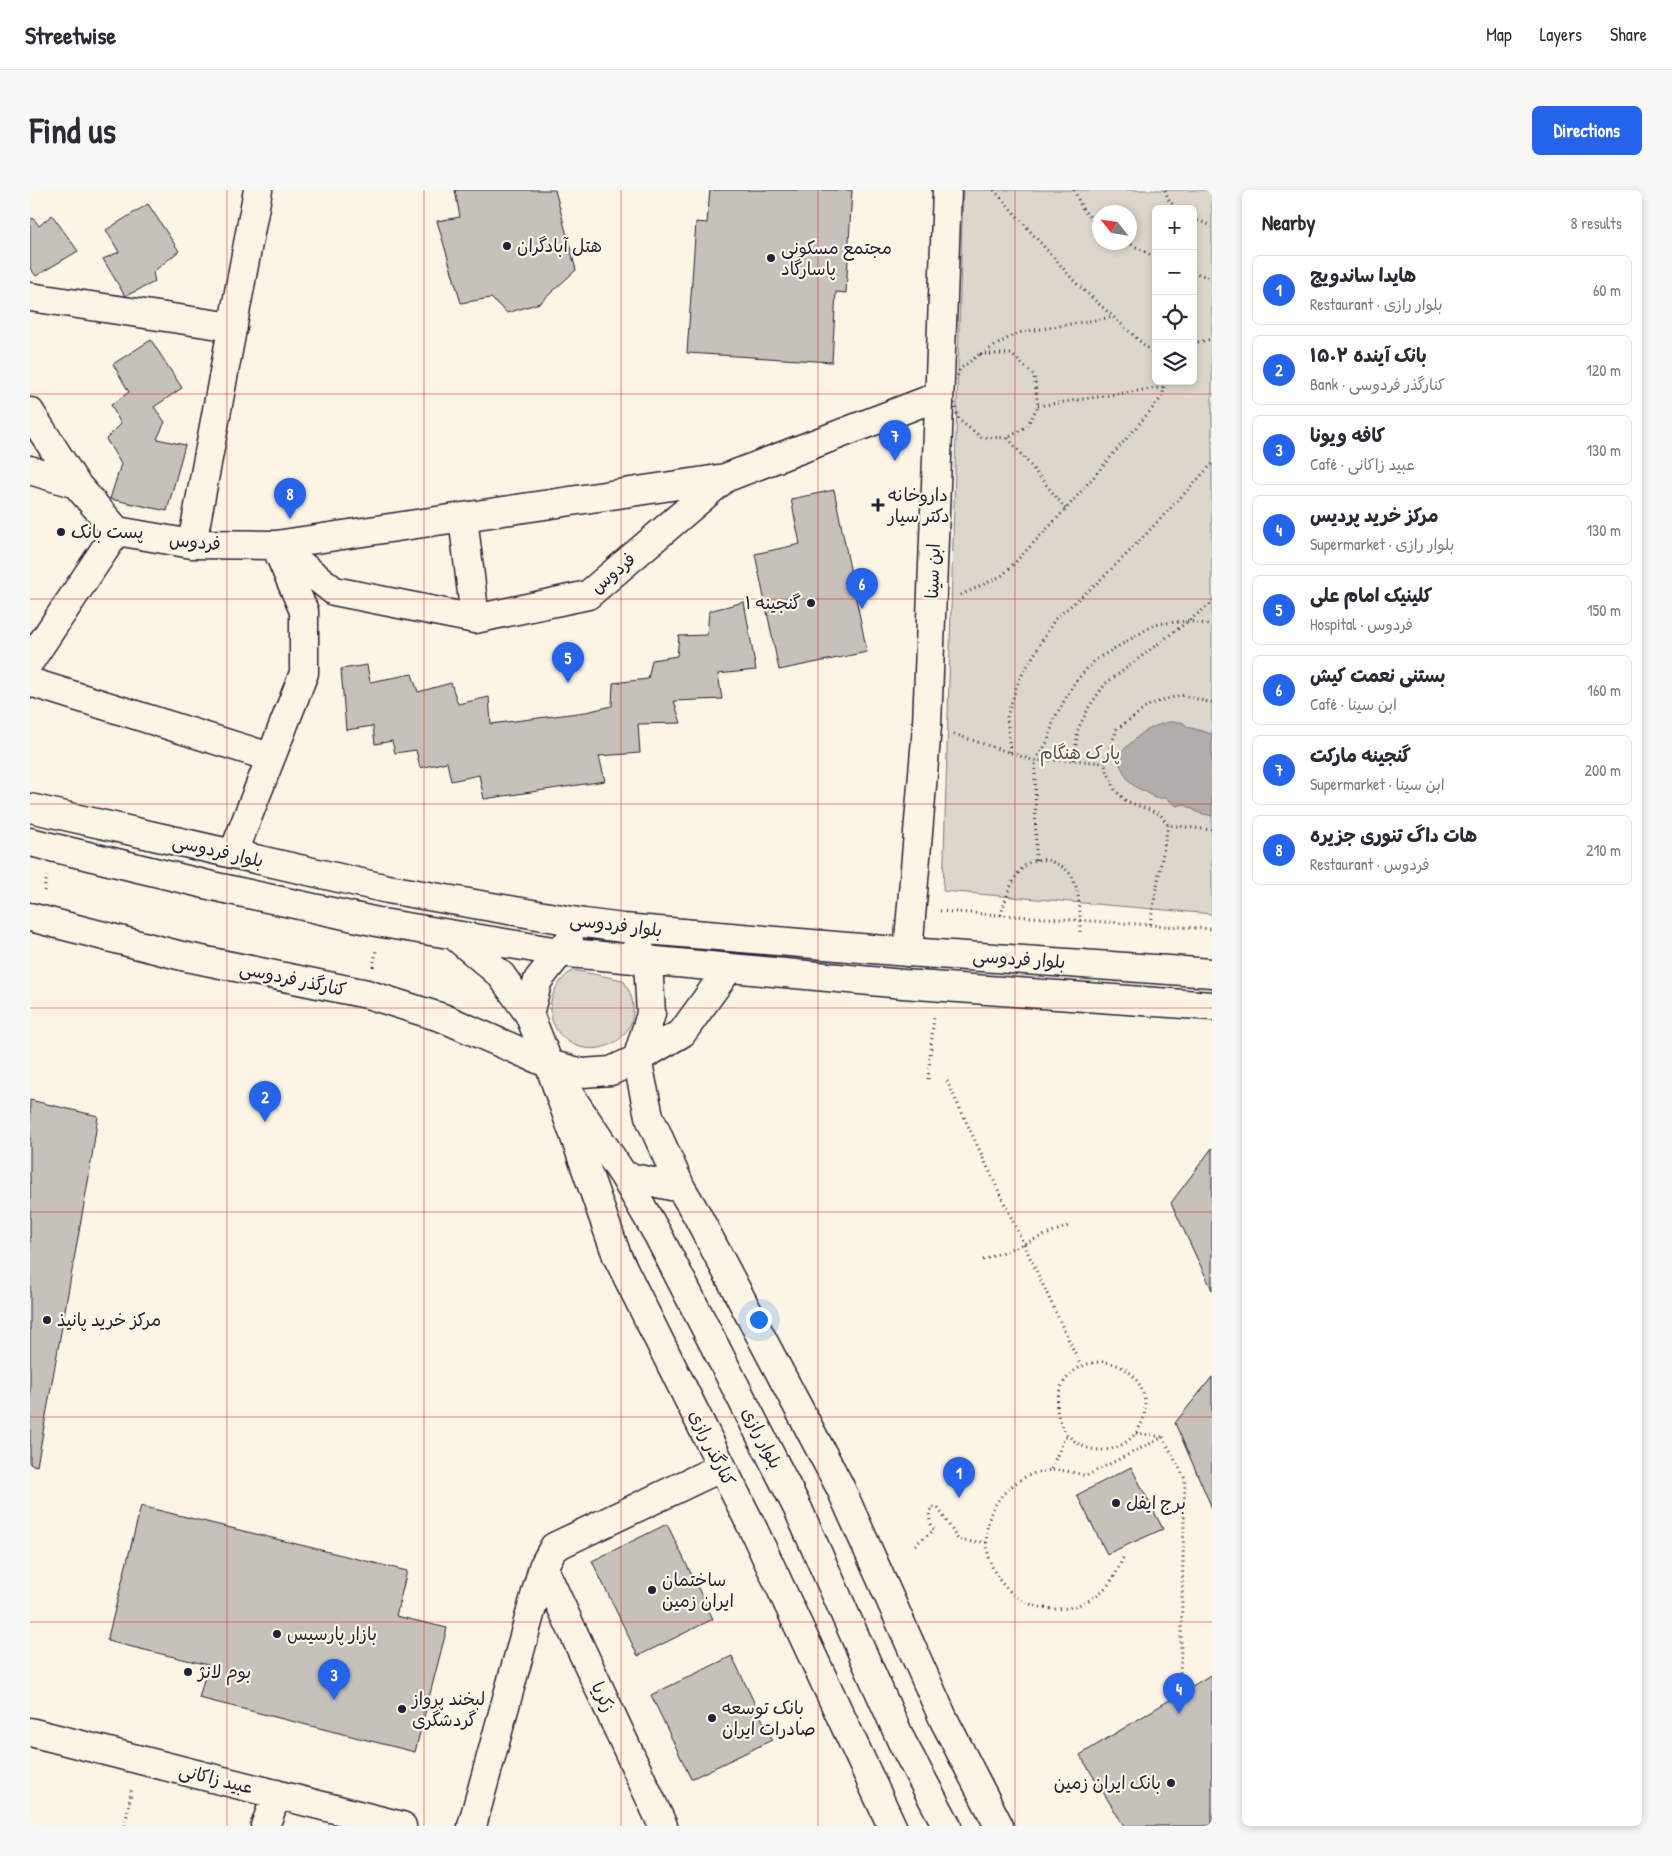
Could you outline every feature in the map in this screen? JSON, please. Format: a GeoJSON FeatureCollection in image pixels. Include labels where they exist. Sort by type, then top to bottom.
{"type":"FeatureCollection","features":[{"type":"Feature","properties":{"kind":"street"},"geometry":{"type":"LineString","coordinates":[[192,544],[258,190]]}},
{"type":"Feature","properties":{"kind":"street","name":"ابن سینا"},"geometry":{"type":"LineString","coordinates":[[904,984],[928,726],[947,190]]}},
{"type":"Feature","properties":{"kind":"street"},"geometry":{"type":"LineString","coordinates":[[30,297],[233,327]]}},
{"type":"Feature","properties":{"kind":"street","name":"فردوس"},"geometry":{"type":"LineString","coordinates":[[117,531],[192,544],[276,545],[725,478],[940,396]]}},
{"type":"Feature","properties":{"kind":"street"},"geometry":{"type":"LineString","coordinates":[[30,412],[76,484],[117,531],[30,661]]}},
{"type":"Feature","properties":{"kind":"street"},"geometry":{"type":"LineString","coordinates":[[30,470],[76,484]]}},
{"type":"Feature","properties":{"kind":"street","name":"فردوس"},"geometry":{"type":"LineString","coordinates":[[276,545],[334,591],[476,619],[588,595],[725,478]]}},
{"type":"Feature","properties":{"kind":"street"},"geometry":{"type":"LineString","coordinates":[[463,517],[476,619]]}},
{"type":"Feature","properties":{"kind":"street"},"geometry":{"type":"LineString","coordinates":[[233,854],[304,673],[304,611],[276,545]]}},
{"type":"Feature","properties":{"kind":"street"},"geometry":{"type":"LineString","coordinates":[[30,682],[270,757]]}},
{"type":"Feature","properties":{"kind":"street","name":"بلوار فردوسی"},"geometry":{"type":"LineString","coordinates":[[30,808],[388,890],[584,923],[623,928],[908,952],[1212,973]]}},
{"type":"Feature","properties":{"kind":"street","name":"بلوار فردوسی"},"geometry":{"type":"LineString","coordinates":[[30,842],[221,888],[372,921],[559,952],[648,962],[904,984],[1212,1006]]}},
{"type":"Feature","properties":{"kind":"street","name":"کنارگذر فردوسی"},"geometry":{"type":"LineString","coordinates":[[30,917],[182,956],[368,994],[443,1018],[549,1064]]}},
{"type":"Feature","properties":{"kind":"street"},"geometry":{"type":"LineString","coordinates":[[529,1014],[538,980],[584,923]]}},
{"type":"Feature","properties":{"kind":"street"},"geometry":{"type":"LineString","coordinates":[[623,928],[648,962],[651,1014],[637,1059],[649,1116],[680,1188],[697,1215],[840,1487],[944,1720],[999,1826]]}},
{"type":"Feature","properties":{"kind":"street"},"geometry":{"type":"LineString","coordinates":[[455,936],[501,975],[529,1014],[549,1064],[582,1073],[611,1070],[637,1059],[682,1033],[729,968]]}},
{"type":"Feature","properties":{"kind":"street","name":"بلوار رازی"},"geometry":{"type":"LineString","coordinates":[[549,1064],[624,1176],[658,1235],[798,1509],[902,1742],[947,1826]]}},
{"type":"Feature","properties":{"kind":"street","name":"کنارگذر رازی"},"geometry":{"type":"LineString","coordinates":[[549,1064],[617,1256],[722,1467],[892,1826]]}},
{"type":"Feature","properties":{"kind":"street"},"geometry":{"type":"LineString","coordinates":[[624,1176],[680,1188]]}},
{"type":"Feature","properties":{"kind":"street"},"geometry":{"type":"LineString","coordinates":[[472,1826],[544,1568],[554,1547],[722,1467]]}},
{"type":"Feature","properties":{"kind":"street","name":"زکریا"},"geometry":{"type":"LineString","coordinates":[[544,1568],[663,1826]]}},
{"type":"Feature","properties":{"kind":"street","name":"عبید زاکانی"},"geometry":{"type":"LineString","coordinates":[[30,1732],[402,1826]]}},
{"type":"Feature","properties":{"kind":"street"},"geometry":{"type":"LineString","coordinates":[[265,1826],[277,1794]]}},
{"type":"Feature","properties":{"kind":"path"},"geometry":{"type":"LineString","coordinates":[[994,190],[1076,283],[1152,350]]}},
{"type":"Feature","properties":{"kind":"path"},"geometry":{"type":"LineString","coordinates":[[1074,190],[1083,210],[1092,219]]}},
{"type":"Feature","properties":{"kind":"path"},"geometry":{"type":"LineString","coordinates":[[1165,190],[1174,205]]}},
{"type":"Feature","properties":{"kind":"path"},"geometry":{"type":"LineString","coordinates":[[1197,220],[1208,224],[1212,223]]}},
{"type":"Feature","properties":{"kind":"path"},"geometry":{"type":"LineString","coordinates":[[1137,248],[1152,256]]}},
{"type":"Feature","properties":{"kind":"path"},"geometry":{"type":"LineString","coordinates":[[1197,273],[1212,279]]}},
{"type":"Feature","properties":{"kind":"path"},"geometry":{"type":"LineString","coordinates":[[980,354],[1011,354],[1034,374],[1038,406],[1028,426],[1008,438],[981,437],[959,420],[951,394],[960,369],[980,354],[1017,332],[1114,317]]}},
{"type":"Feature","properties":{"kind":"path"},"geometry":{"type":"LineString","coordinates":[[1197,342],[1212,339]]}},
{"type":"Feature","properties":{"kind":"path"},"geometry":{"type":"LineString","coordinates":[[932,609],[1003,575],[1066,509],[1163,396],[1164,387],[1038,406]]}},
{"type":"Feature","properties":{"kind":"path"},"geometry":{"type":"LineString","coordinates":[[1008,438],[1066,509]]}},
{"type":"Feature","properties":{"kind":"path"},"geometry":{"type":"LineString","coordinates":[[1010,752],[1006,716],[1019,680],[1055,619],[1094,586],[1131,550],[1212,464]]}},
{"type":"Feature","properties":{"kind":"path"},"geometry":{"type":"LineString","coordinates":[[1074,760],[1078,729],[1089,707],[1105,684],[1212,603]]}},
{"type":"Feature","properties":{"kind":"path"},"geometry":{"type":"LineString","coordinates":[[1036,860],[1035,760],[1048,741],[1054,719],[1075,682],[1095,660],[1156,624],[1188,621],[1212,624]]}},
{"type":"Feature","properties":{"kind":"path"},"geometry":{"type":"LineString","coordinates":[[1150,924],[1168,825],[1160,814],[1126,801],[1114,790],[1104,763],[1117,729],[1151,704],[1181,695],[1212,702]]}},
{"type":"Feature","properties":{"kind":"path"},"geometry":{"type":"LineString","coordinates":[[928,726],[1035,760],[1074,760],[1104,763]]}},
{"type":"Feature","properties":{"kind":"path"},"geometry":{"type":"LineString","coordinates":[[1168,825],[1212,830]]}},
{"type":"Feature","properties":{"kind":"path"},"geometry":{"type":"LineString","coordinates":[[1001,915],[1005,898],[1015,876],[1026,865],[1036,860],[1049,860],[1065,868],[1074,879],[1080,902],[1081,963]]}},
{"type":"Feature","properties":{"kind":"path"},"geometry":{"type":"LineString","coordinates":[[912,908],[1212,929]]}},
{"type":"Feature","properties":{"kind":"path"},"geometry":{"type":"LineString","coordinates":[[947,1081],[1082,1366]]}},
{"type":"Feature","properties":{"kind":"path"},"geometry":{"type":"LineString","coordinates":[[983,1260],[1068,1226]]}},
{"type":"Feature","properties":{"kind":"path"},"geometry":{"type":"LineString","coordinates":[[1094,1362],[1106,1362],[1119,1366],[1130,1373],[1138,1383],[1143,1395],[1145,1408],[1142,1421],[1136,1433],[1126,1442],[1102,1450],[1088,1448],[1076,1442],[1067,1434],[1060,1422],[1057,1410],[1058,1396],[1070,1374],[1082,1366],[1094,1362]]}},
{"type":"Feature","properties":{"kind":"path"},"geometry":{"type":"LineString","coordinates":[[1136,1433],[1163,1437]]}},
{"type":"Feature","properties":{"kind":"path"},"geometry":{"type":"LineString","coordinates":[[1052,1469],[1067,1434]]}},
{"type":"Feature","properties":{"kind":"path"},"geometry":{"type":"LineString","coordinates":[[1123,1558],[1116,1575],[1104,1589],[1090,1600],[1074,1607],[1056,1610],[1038,1607],[1022,1601],[1007,1590],[996,1576],[989,1560],[986,1542],[987,1524],[994,1507],[1004,1492],[1034,1472],[1052,1469],[1069,1470],[1086,1476],[1163,1437]]}},
{"type":"Feature","properties":{"kind":"path"},"geometry":{"type":"LineString","coordinates":[[1163,1437],[1185,1479],[1180,1681]]}},
{"type":"Feature","properties":{"kind":"path"},"geometry":{"type":"LineString","coordinates":[[915,1545],[934,1530],[930,1522],[929,1512],[933,1507],[938,1508],[959,1541],[986,1542]]}},
{"type":"Feature","properties":{"kind":"path"},"geometry":{"type":"LineString","coordinates":[[125,1826],[138,1759]]}},
{"type":"Feature","properties":{"kind":"green space","name":"پارک هنگام"},"geometry":{"type":"Polygon","coordinates":[[[963,190],[1212,190],[1212,914],[943,891],[963,190]]]}},
{"type":"Feature","properties":{"kind":"green space"},"geometry":{"type":"Polygon","coordinates":[[[573,970],[623,980],[630,992],[633,1005],[632,1020],[618,1040],[594,1049],[581,1047],[569,1042],[558,1032],[550,1014],[550,1004],[556,988],[573,970]]]}},
{"type":"Feature","properties":{"kind":"shaded area"},"geometry":{"type":"Polygon","coordinates":[[[1169,722],[1182,722],[1188,727],[1212,734],[1212,816],[1199,813],[1184,804],[1177,806],[1166,798],[1154,798],[1131,783],[1121,767],[1117,756],[1138,736],[1155,726],[1169,722]]]}},
{"type":"Feature","properties":{"kind":"building","name":"هتل آبادگران"},"geometry":{"type":"Polygon","coordinates":[[[455,190],[555,190],[576,270],[540,303],[507,313],[491,298],[461,303],[437,221],[460,217],[455,190]]]}},
{"type":"Feature","properties":{"kind":"building","name":"مجتمع مسکونی پاسارگاد"},"geometry":{"type":"Polygon","coordinates":[[[710,190],[852,190],[846,293],[836,292],[832,362],[687,353],[696,222],[707,223],[710,190]]]}},
{"type":"Feature","properties":{"kind":"building"},"geometry":{"type":"Polygon","coordinates":[[[148,204],[179,251],[153,272],[155,282],[125,296],[103,259],[119,252],[106,230],[148,204]]]}},
{"type":"Feature","properties":{"kind":"building"},"geometry":{"type":"Polygon","coordinates":[[[52,215],[78,251],[36,276],[30,268],[30,220],[33,218],[39,226],[52,215]]]}},
{"type":"Feature","properties":{"kind":"building"},"geometry":{"type":"Polygon","coordinates":[[[151,340],[182,388],[154,407],[165,422],[157,439],[185,445],[167,511],[110,499],[121,464],[106,439],[121,424],[111,405],[129,392],[113,364],[151,340]]]}},
{"type":"Feature","properties":{"kind":"building","name":"گنجینه ۱"},"geometry":{"type":"Polygon","coordinates":[[[834,490],[867,652],[779,670],[755,554],[800,544],[791,499],[834,490]]]}},
{"type":"Feature","properties":{"kind":"building"},"geometry":{"type":"Polygon","coordinates":[[[744,602],[756,670],[718,674],[722,699],[674,701],[681,723],[638,724],[640,753],[599,756],[605,781],[484,799],[479,775],[451,781],[447,762],[420,768],[416,750],[395,753],[392,741],[375,744],[373,726],[346,730],[341,669],[367,665],[370,682],[412,674],[418,692],[451,683],[458,704],[489,697],[491,724],[586,712],[612,706],[613,683],[648,679],[652,660],[677,656],[679,636],[707,635],[709,611],[744,602]]]}},
{"type":"Feature","properties":{"kind":"building","name":"مرکز خرید پانیذ"},"geometry":{"type":"Polygon","coordinates":[[[30,1100],[98,1116],[37,1466],[30,1464],[30,1100]]]}},
{"type":"Feature","properties":{"kind":"building"},"geometry":{"type":"Polygon","coordinates":[[[1212,1148],[1212,1290],[1171,1203],[1212,1148]]]}},
{"type":"Feature","properties":{"kind":"building"},"geometry":{"type":"Polygon","coordinates":[[[1212,1377],[1212,1508],[1175,1423],[1212,1377]]]}},
{"type":"Feature","properties":{"kind":"building"},"geometry":{"type":"Polygon","coordinates":[[[1131,1467],[1163,1529],[1107,1554],[1077,1495],[1131,1467]]]}},
{"type":"Feature","properties":{"kind":"building","name":"بازار پارسیس"},"geometry":{"type":"Polygon","coordinates":[[[141,1506],[407,1571],[396,1616],[447,1628],[415,1752],[199,1698],[208,1665],[107,1641],[141,1506]]]}},
{"type":"Feature","properties":{"kind":"building","name":"ساختمان ایران زمین"},"geometry":{"type":"Polygon","coordinates":[[[667,1524],[713,1619],[638,1656],[592,1561],[667,1524]]]}},
{"type":"Feature","properties":{"kind":"building","name":"بانک توسعه صادرات ایران"},"geometry":{"type":"Polygon","coordinates":[[[732,1656],[772,1740],[691,1779],[651,1695],[732,1656]]]}},
{"type":"Feature","properties":{"kind":"building"},"geometry":{"type":"Polygon","coordinates":[[[1212,1674],[1212,1826],[1124,1826],[1080,1755],[1212,1674]]]}},
{"type":"Feature","properties":{"kind":"place","name":"هتل آبادگران"},"geometry":{"type":"Point","coordinates":[507,246]}},
{"type":"Feature","properties":{"kind":"place","name":"مجتمع مسکونی پاسارگاد"},"geometry":{"type":"Point","coordinates":[771,258]}},
{"type":"Feature","properties":{"kind":"place","name":"گنجینه مارکت"},"geometry":{"type":"Point","coordinates":[895,461]}},
{"type":"Feature","properties":{"kind":"place","name":"داروخانه دکتر سیار"},"geometry":{"type":"Point","coordinates":[878,505]}},
{"type":"Feature","properties":{"kind":"place","name":"هات داگ تنورى جزيره"},"geometry":{"type":"Point","coordinates":[290,519]}},
{"type":"Feature","properties":{"kind":"place","name":"پست بانک"},"geometry":{"type":"Point","coordinates":[61,532]}},
{"type":"Feature","properties":{"kind":"place","name":"گنجینه ۱"},"geometry":{"type":"Point","coordinates":[811,603]}},
{"type":"Feature","properties":{"kind":"place","name":"بستنی نعمت کیش"},"geometry":{"type":"Point","coordinates":[862,609]}},
{"type":"Feature","properties":{"kind":"place","name":"کلینیک امام علی"},"geometry":{"type":"Point","coordinates":[568,683]}},
{"type":"Feature","properties":{"kind":"place","name":"بانک آینده ۱۵۰۲"},"geometry":{"type":"Point","coordinates":[265,1122]}},
{"type":"Feature","properties":{"kind":"place","name":"مرکز خرید پانیذ"},"geometry":{"type":"Point","coordinates":[47,1320]}},
{"type":"Feature","properties":{"kind":"place","name":"هایدا ساندویچ"},"geometry":{"type":"Point","coordinates":[959,1498]}},
{"type":"Feature","properties":{"kind":"place","name":"برج ایفل"},"geometry":{"type":"Point","coordinates":[1116,1503]}},
{"type":"Feature","properties":{"kind":"place","name":"ساختمان ایران زمین"},"geometry":{"type":"Point","coordinates":[652,1590]}},
{"type":"Feature","properties":{"kind":"place","name":"بازار پارسیس"},"geometry":{"type":"Point","coordinates":[277,1634]}},
{"type":"Feature","properties":{"kind":"place","name":"بوم لانژ"},"geometry":{"type":"Point","coordinates":[188,1672]}},
{"type":"Feature","properties":{"kind":"place","name":"کافه ویونا"},"geometry":{"type":"Point","coordinates":[334,1700]}},
{"type":"Feature","properties":{"kind":"place","name":"لبخند پرواز گردشگری"},"geometry":{"type":"Point","coordinates":[402,1709]}},
{"type":"Feature","properties":{"kind":"place","name":"مرکز خرید پردیس"},"geometry":{"type":"Point","coordinates":[1179,1714]}},
{"type":"Feature","properties":{"kind":"place","name":"بانک توسعه صادرات ایران"},"geometry":{"type":"Point","coordinates":[712,1718]}},
{"type":"Feature","properties":{"kind":"place","name":"بانک ایران زمین"},"geometry":{"type":"Point","coordinates":[1171,1783]}}]}
